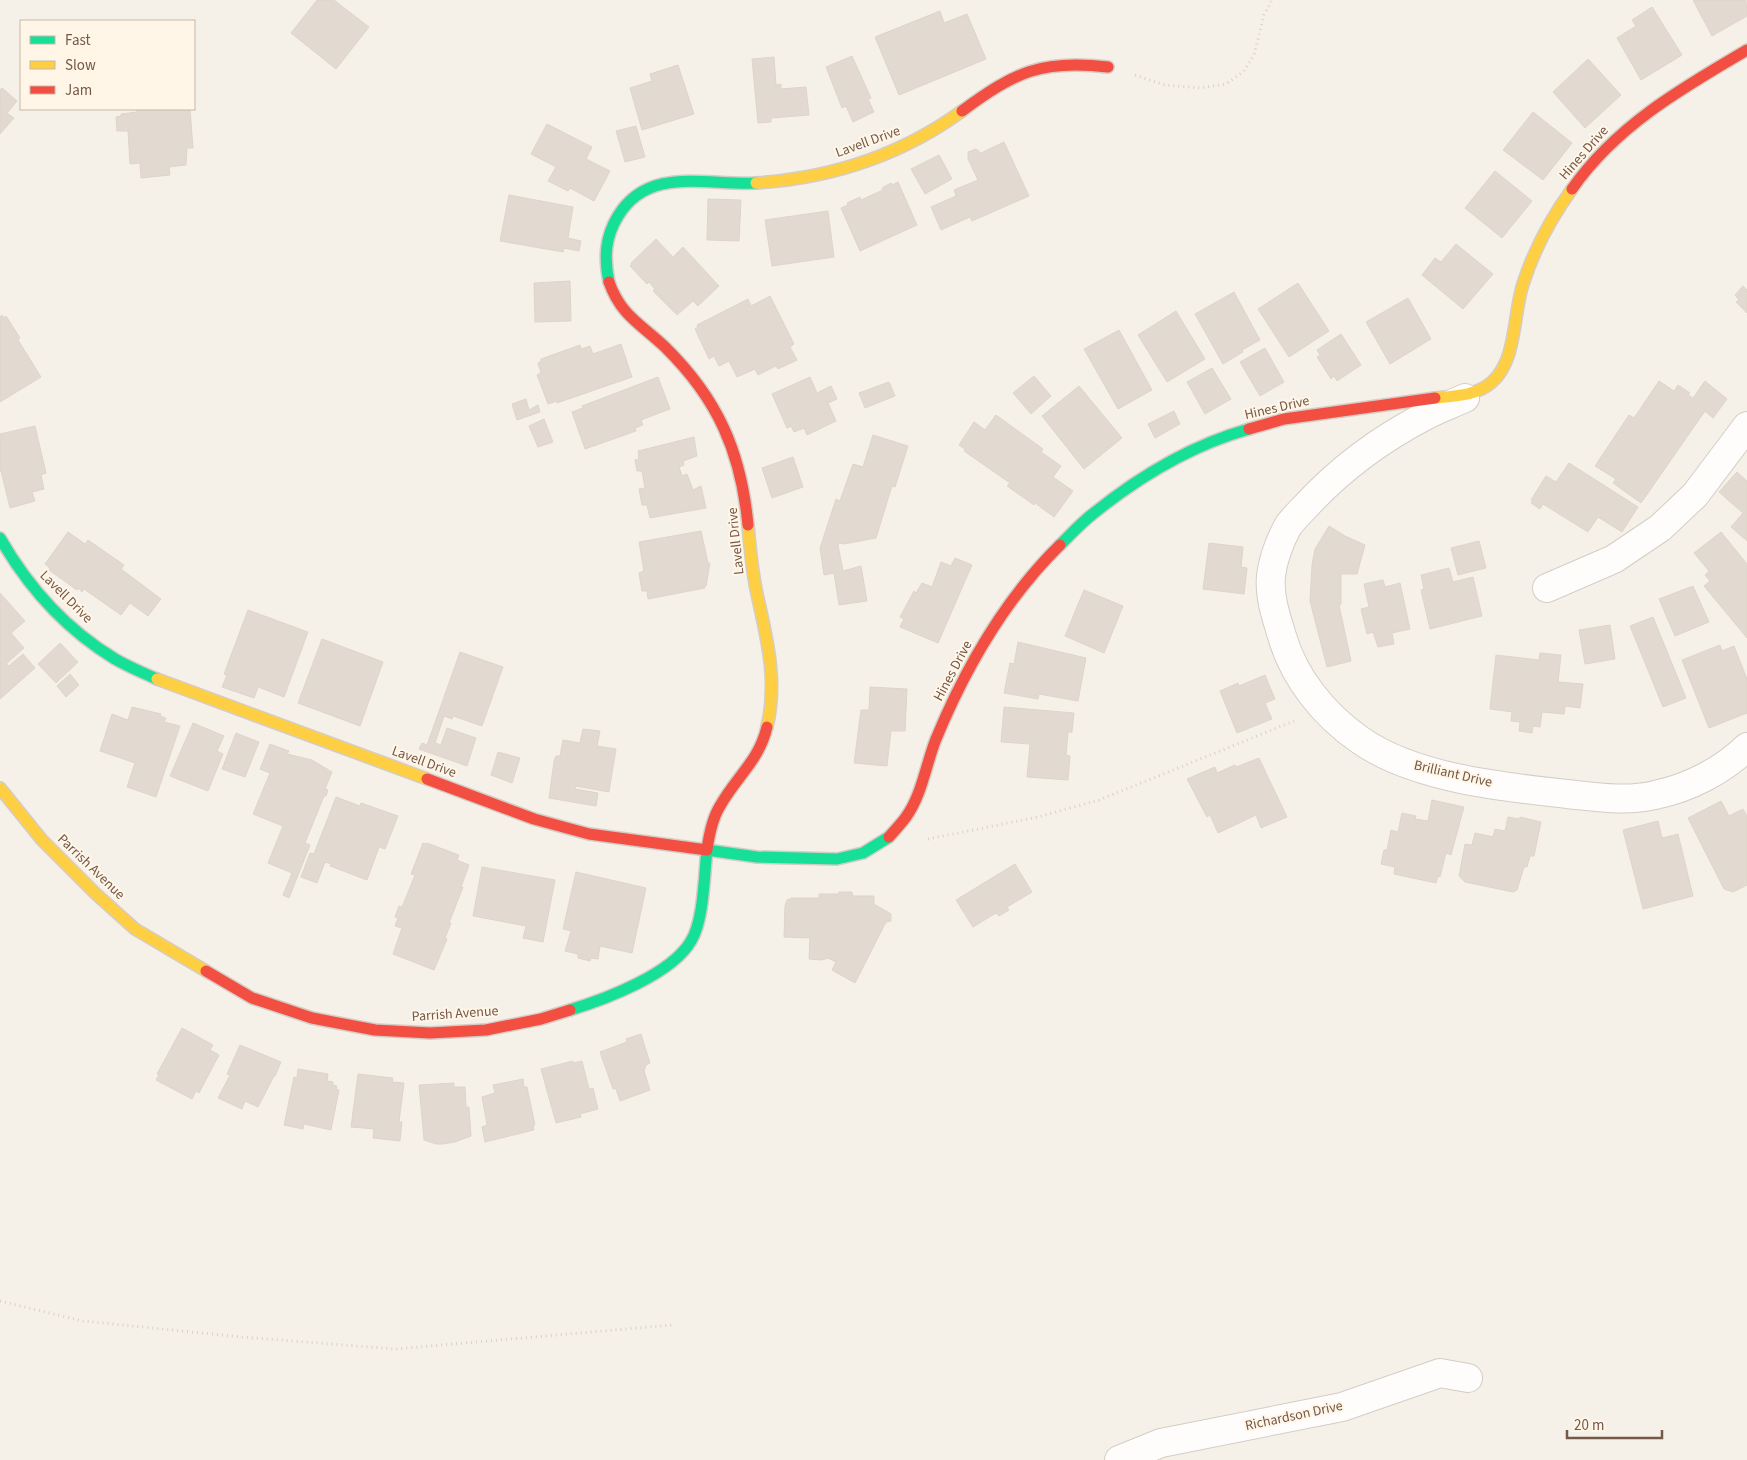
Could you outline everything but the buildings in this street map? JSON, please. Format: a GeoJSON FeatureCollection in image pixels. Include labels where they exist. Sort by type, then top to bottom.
{"type":"FeatureCollection","features":[{"type":"Feature","properties":{"kind":"street","name":"Hines Drive"},"geometry":{"type":"LineString","coordinates":[[708,850],[757,857],[837,859],[863,853],[888,838],[907,816],[916,798],[936,740],[966,673],[1005,611],[1049,556],[1092,514],[1135,482],[1182,455],[1223,438],[1284,420],[1475,393],[1492,384],[1503,368],[1519,297],[1539,245],[1563,202],[1592,162],[1627,127],[1677,90],[1747,50]]}},
{"type":"Feature","properties":{"kind":"street","name":"Lavell Drive"},"geometry":{"type":"LineString","coordinates":[[0,538],[9,556],[38,594],[69,625],[113,657],[157,679],[534,819],[589,834],[708,850],[711,824],[724,800],[748,770],[764,739],[773,703],[774,671],[753,570],[746,492],[733,448],[715,409],[688,371],[655,338],[624,312],[611,291],[605,267],[606,242],[615,219],[633,198],[657,184],[682,180],[749,183],[804,178],[854,166],[908,144],[952,118],[1000,83],[1035,69],[1071,63],[1108,67]]}},
{"type":"Feature","properties":{"kind":"street","name":"Brilliant Drive"},"geometry":{"type":"LineString","coordinates":[[1475,393],[1425,416],[1370,449],[1321,490],[1289,524],[1277,550],[1271,576],[1273,608],[1285,646],[1301,679],[1324,710],[1360,740],[1391,758],[1430,771],[1517,789],[1612,799],[1653,796],[1689,785],[1723,767],[1747,747]]}},
{"type":"Feature","properties":{"kind":"street"},"geometry":{"type":"LineString","coordinates":[[1547,588],[1614,559],[1660,528],[1695,495],[1747,426]]}},
{"type":"Feature","properties":{"kind":"street","name":"Parrish Avenue"},"geometry":{"type":"LineString","coordinates":[[0,788],[42,840],[96,894],[135,929],[252,998],[312,1018],[374,1030],[430,1034],[486,1030],[541,1019],[594,1003],[652,976],[679,957],[692,940],[699,919],[708,850]]}},
{"type":"Feature","properties":{"kind":"street","name":"Richardson Drive"},"geometry":{"type":"LineString","coordinates":[[1119,1460],[1161,1443],[1342,1407],[1440,1373],[1468,1378]]}},
{"type":"Feature","properties":{"kind":"path"},"geometry":{"type":"LineString","coordinates":[[1108,67],[1165,85],[1200,88],[1226,84],[1242,72],[1254,55],[1264,15],[1272,0]]}},
{"type":"Feature","properties":{"kind":"path"},"geometry":{"type":"LineString","coordinates":[[924,839],[1038,817],[1099,800],[1324,710]]}},
{"type":"Feature","properties":{"kind":"path"},"geometry":{"type":"LineString","coordinates":[[0,1301],[83,1322],[396,1349],[672,1325]]}},
{"type":"Feature","properties":{"kind":"traffic: fast"},"geometry":{"type":"LineString","coordinates":[[609,282],[606,256],[610,232],[618,216],[631,200],[646,190],[663,184],[699,181],[756,183]]}},
{"type":"Feature","properties":{"kind":"traffic: fast"},"geometry":{"type":"LineString","coordinates":[[1060,545],[1112,499],[1148,474],[1207,444],[1249,429]]}},
{"type":"Feature","properties":{"kind":"traffic: fast"},"geometry":{"type":"LineString","coordinates":[[0,538],[23,574],[65,621],[115,659],[157,679]]}},
{"type":"Feature","properties":{"kind":"traffic: fast"},"geometry":{"type":"LineString","coordinates":[[570,1010],[637,984],[669,964],[682,953],[691,941],[699,921],[707,850],[757,857],[837,859],[863,853],[889,837]]}},
{"type":"Feature","properties":{"kind":"traffic: slow"},"geometry":{"type":"LineString","coordinates":[[756,183],[812,176],[864,162],[914,141],[962,111]]}},
{"type":"Feature","properties":{"kind":"traffic: slow"},"geometry":{"type":"LineString","coordinates":[[1435,398],[1472,393],[1486,387],[1500,373],[1510,349],[1520,296],[1527,271],[1557,211],[1572,189]]}},
{"type":"Feature","properties":{"kind":"traffic: slow"},"geometry":{"type":"LineString","coordinates":[[748,525],[754,577],[770,660],[771,693],[767,727]]}},
{"type":"Feature","properties":{"kind":"traffic: slow"},"geometry":{"type":"LineString","coordinates":[[157,679],[427,779]]}},
{"type":"Feature","properties":{"kind":"traffic: slow"},"geometry":{"type":"LineString","coordinates":[[0,788],[42,840],[96,894],[135,929],[206,971]]}},
{"type":"Feature","properties":{"kind":"traffic: jam"},"geometry":{"type":"LineString","coordinates":[[1572,189],[1589,166],[1630,127],[1675,94],[1747,50]]}},
{"type":"Feature","properties":{"kind":"traffic: jam"},"geometry":{"type":"LineString","coordinates":[[962,111],[998,87],[1030,71],[1065,65],[1108,67]]}},
{"type":"Feature","properties":{"kind":"traffic: jam"},"geometry":{"type":"LineString","coordinates":[[609,282],[619,303],[632,319],[665,347],[699,386],[713,407],[733,450],[740,474],[748,525]]}},
{"type":"Feature","properties":{"kind":"traffic: jam"},"geometry":{"type":"LineString","coordinates":[[1249,429],[1284,419],[1435,398]]}},
{"type":"Feature","properties":{"kind":"traffic: jam"},"geometry":{"type":"LineString","coordinates":[[889,837],[906,817],[916,799],[936,739],[974,661],[1005,611],[1022,588],[1060,545]]}},
{"type":"Feature","properties":{"kind":"traffic: jam"},"geometry":{"type":"LineString","coordinates":[[427,779],[534,819],[589,834],[707,850],[711,827],[717,811],[759,750],[767,727]]}},
{"type":"Feature","properties":{"kind":"traffic: jam"},"geometry":{"type":"LineString","coordinates":[[206,971],[252,998],[312,1018],[375,1030],[430,1033],[486,1030],[541,1019],[570,1010]]}}]}
